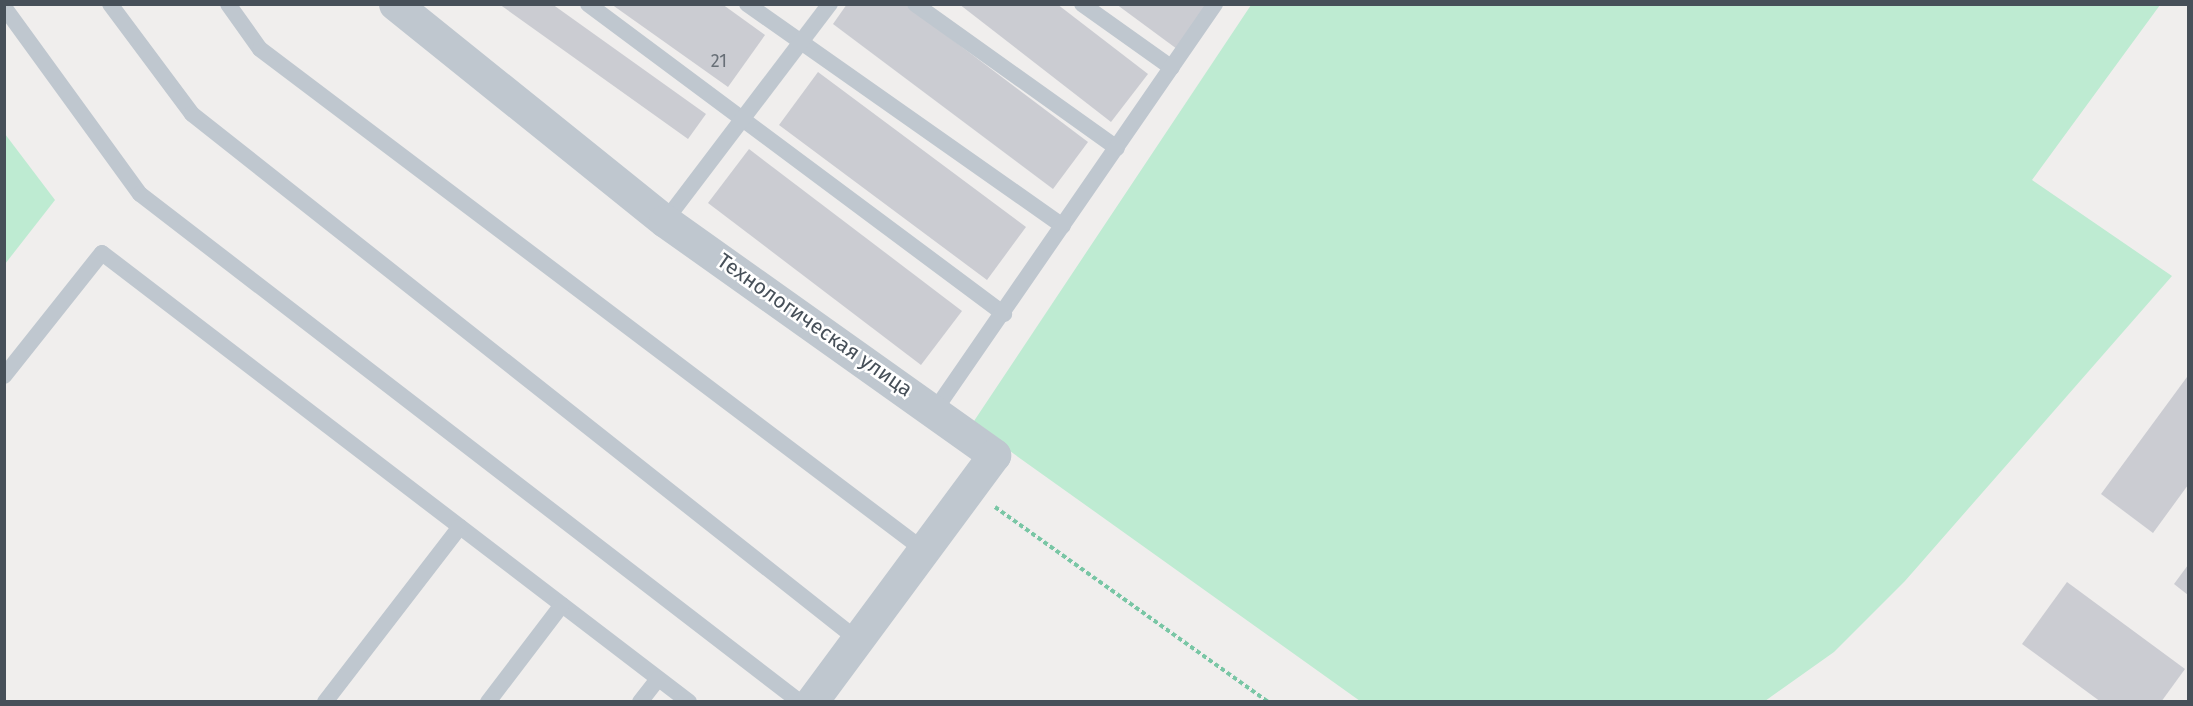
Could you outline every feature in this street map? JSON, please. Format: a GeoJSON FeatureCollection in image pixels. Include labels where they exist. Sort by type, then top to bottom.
{"type":"FeatureCollection","features":[{"type":"Feature","properties":{"kind":"street","name":"Технологическая улица"},"geometry":{"type":"LineString","coordinates":[[395,4],[665,221],[935,410],[994,455],[811,702]]}},
{"type":"Feature","properties":{"kind":"lane"},"geometry":{"type":"LineString","coordinates":[[110,4],[192,114],[858,640]]}},
{"type":"Feature","properties":{"kind":"lane"},"geometry":{"type":"LineString","coordinates":[[228,4],[260,49],[925,551]]}},
{"type":"Feature","properties":{"kind":"lane"},"geometry":{"type":"LineString","coordinates":[[588,4],[741,121],[1004,314]]}},
{"type":"Feature","properties":{"kind":"lane"},"geometry":{"type":"LineString","coordinates":[[747,4],[1064,226]]}},
{"type":"Feature","properties":{"kind":"lane"},"geometry":{"type":"LineString","coordinates":[[665,221],[830,4]]}},
{"type":"Feature","properties":{"kind":"lane"},"geometry":{"type":"LineString","coordinates":[[915,4],[1117,148]]}},
{"type":"Feature","properties":{"kind":"lane"},"geometry":{"type":"LineString","coordinates":[[1082,4],[1172,68]]}},
{"type":"Feature","properties":{"kind":"lane"},"geometry":{"type":"LineString","coordinates":[[935,410],[1004,314],[1215,4]]}},
{"type":"Feature","properties":{"kind":"lane"},"geometry":{"type":"LineString","coordinates":[[4,7],[140,194],[800,702]]}},
{"type":"Feature","properties":{"kind":"lane"},"geometry":{"type":"LineString","coordinates":[[4,376],[102,254],[689,702]]}},
{"type":"Feature","properties":{"kind":"lane"},"geometry":{"type":"LineString","coordinates":[[326,702],[460,527]]}},
{"type":"Feature","properties":{"kind":"lane"},"geometry":{"type":"LineString","coordinates":[[488,702],[561,605]]}},
{"type":"Feature","properties":{"kind":"lane"},"geometry":{"type":"LineString","coordinates":[[640,702],[658,679]]}},
{"type":"Feature","properties":{"kind":"path"},"geometry":{"type":"LineString","coordinates":[[970,489],[1268,702]]}},
{"type":"Feature","properties":{"kind":"green space"},"geometry":{"type":"Polygon","coordinates":[[[1251,5],[2160,5],[2032,180],[2172,276],[1905,581],[1834,652],[1765,701],[1360,701],[972,424],[1251,5]]]}},
{"type":"Feature","properties":{"kind":"green space"},"geometry":{"type":"Polygon","coordinates":[[[5,134],[55,200],[5,264],[5,134]]]}},
{"type":"Feature","properties":{"kind":"building"},"geometry":{"type":"Polygon","coordinates":[[[499,4],[552,4],[706,114],[688,139],[499,4]]]}},
{"type":"Feature","properties":{"kind":"building"},"geometry":{"type":"Polygon","coordinates":[[[611,4],[722,4],[765,35],[728,87],[611,4]]]}},
{"type":"Feature","properties":{"kind":"building"},"geometry":{"type":"Polygon","coordinates":[[[847,4],[905,4],[1088,142],[1053,189],[833,24],[847,4]]]}},
{"type":"Feature","properties":{"kind":"building"},"geometry":{"type":"Polygon","coordinates":[[[959,4],[1057,4],[1148,74],[1111,122],[959,4]]]}},
{"type":"Feature","properties":{"kind":"building"},"geometry":{"type":"Polygon","coordinates":[[[1116,4],[1210,4],[1177,49],[1116,4]]]}},
{"type":"Feature","properties":{"kind":"building"},"geometry":{"type":"Polygon","coordinates":[[[818,72],[1026,227],[987,280],[779,125],[818,72]]]}},
{"type":"Feature","properties":{"kind":"building"},"geometry":{"type":"Polygon","coordinates":[[[749,149],[962,311],[921,365],[708,203],[749,149]]]}},
{"type":"Feature","properties":{"kind":"building"},"geometry":{"type":"Polygon","coordinates":[[[2187,377],[2188,485],[2153,533],[2101,494],[2187,377]]]}},
{"type":"Feature","properties":{"kind":"building"},"geometry":{"type":"Polygon","coordinates":[[[2188,565],[2188,595],[2174,584],[2188,565]]]}},
{"type":"Feature","properties":{"kind":"building"},"geometry":{"type":"Polygon","coordinates":[[[2067,582],[2185,669],[2161,702],[2101,702],[2022,644],[2067,582]]]}}]}
